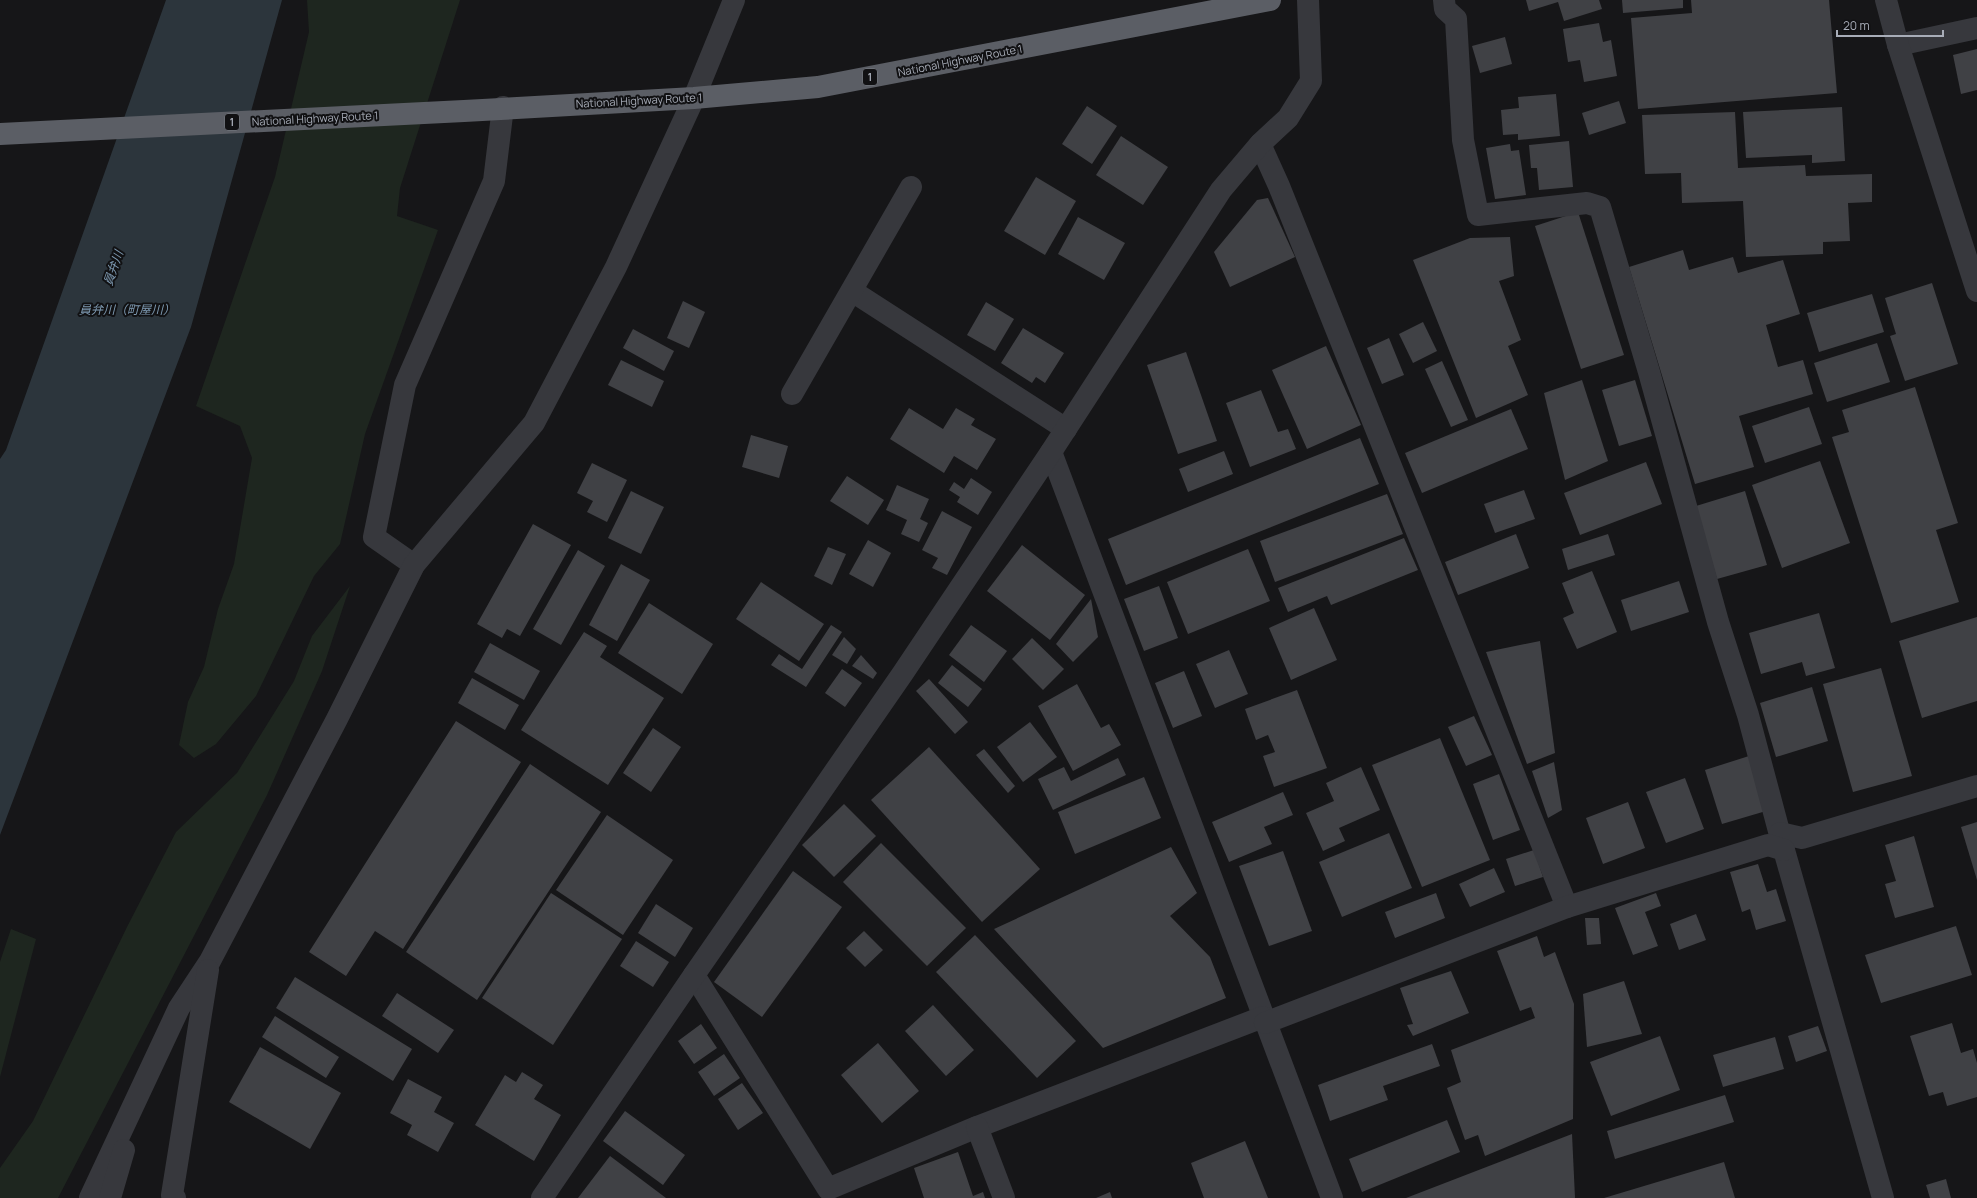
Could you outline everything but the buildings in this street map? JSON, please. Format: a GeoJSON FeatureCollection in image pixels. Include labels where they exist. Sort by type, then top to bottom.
{"type":"FeatureCollection","features":[{"type":"Feature","properties":{"kind":"highway","name":"National Highway Route 1"},"geometry":{"type":"LineString","coordinates":[[0,134],[694,98],[818,87],[1270,0]]}},
{"type":"Feature","properties":{"kind":"street"},"geometry":{"type":"LineString","coordinates":[[90,1198],[179,1008],[210,961],[337,719],[414,565],[534,423],[616,267],[694,98],[734,0]]}},
{"type":"Feature","properties":{"kind":"street"},"geometry":{"type":"LineString","coordinates":[[542,1198],[694,975],[904,673],[1051,452],[1221,190],[1260,144],[1288,118],[1311,81],[1308,0]]}},
{"type":"Feature","properties":{"kind":"street"},"geometry":{"type":"LineString","coordinates":[[1444,0],[1445,9],[1456,19],[1463,140],[1478,215],[1587,203],[1600,207],[1649,372],[1718,622],[1748,715],[1883,1198]]}},
{"type":"Feature","properties":{"kind":"street"},"geometry":{"type":"LineString","coordinates":[[1886,0],[1898,45],[1977,291]]}},
{"type":"Feature","properties":{"kind":"street"},"geometry":{"type":"LineString","coordinates":[[1898,45],[1977,28]]}},
{"type":"Feature","properties":{"kind":"street"},"geometry":{"type":"LineString","coordinates":[[414,565],[374,537],[406,385],[494,181],[503,107]]}},
{"type":"Feature","properties":{"kind":"street"},"geometry":{"type":"LineString","coordinates":[[1260,144],[1279,186],[1567,907]]}},
{"type":"Feature","properties":{"kind":"street"},"geometry":{"type":"LineString","coordinates":[[792,394],[911,187]]}},
{"type":"Feature","properties":{"kind":"street"},"geometry":{"type":"LineString","coordinates":[[852,291],[1066,429]]}},
{"type":"Feature","properties":{"kind":"street"},"geometry":{"type":"LineString","coordinates":[[1051,452],[1332,1198]]}},
{"type":"Feature","properties":{"kind":"street"},"geometry":{"type":"LineString","coordinates":[[694,975],[828,1189],[977,1127],[1567,907],[1768,845],[1802,838],[1977,786]]}},
{"type":"Feature","properties":{"kind":"street"},"geometry":{"type":"LineString","coordinates":[[174,1198],[172,1195],[210,961]]}},
{"type":"Feature","properties":{"kind":"street"},"geometry":{"type":"LineString","coordinates":[[110,1198],[145,1080]]}},
{"type":"Feature","properties":{"kind":"street"},"geometry":{"type":"LineString","coordinates":[[977,1127],[1004,1198]]}},
{"type":"Feature","properties":{"kind":"shaded area"},"geometry":{"type":"Polygon","coordinates":[[[307,0],[460,0],[400,188],[397,216],[438,230],[365,434],[340,544],[314,576],[256,696],[216,744],[194,758],[179,745],[188,702],[204,667],[218,609],[234,564],[252,458],[240,426],[196,406],[275,177],[309,32],[307,0]]]}},
{"type":"Feature","properties":{"kind":"shaded area"},"geometry":{"type":"Polygon","coordinates":[[[350,586],[322,671],[267,795],[58,1198],[0,1198],[0,1168],[33,1121],[127,927],[176,832],[237,773],[294,681],[312,636],[350,586]]]}},
{"type":"Feature","properties":{"kind":"shaded area"},"geometry":{"type":"Polygon","coordinates":[[[11,929],[36,939],[0,1077],[0,962],[11,929]]]}},
{"type":"Feature","properties":{"kind":"water","name":"員弁川（町屋川）"},"geometry":{"type":"Polygon","coordinates":[[[166,0],[282,0],[191,327],[0,835],[0,459],[6,450],[166,0]]]}},
{"type":"Feature","properties":{"kind":"water label","name":"員弁川"},"geometry":{"type":"Point","coordinates":[113,268]}}]}
